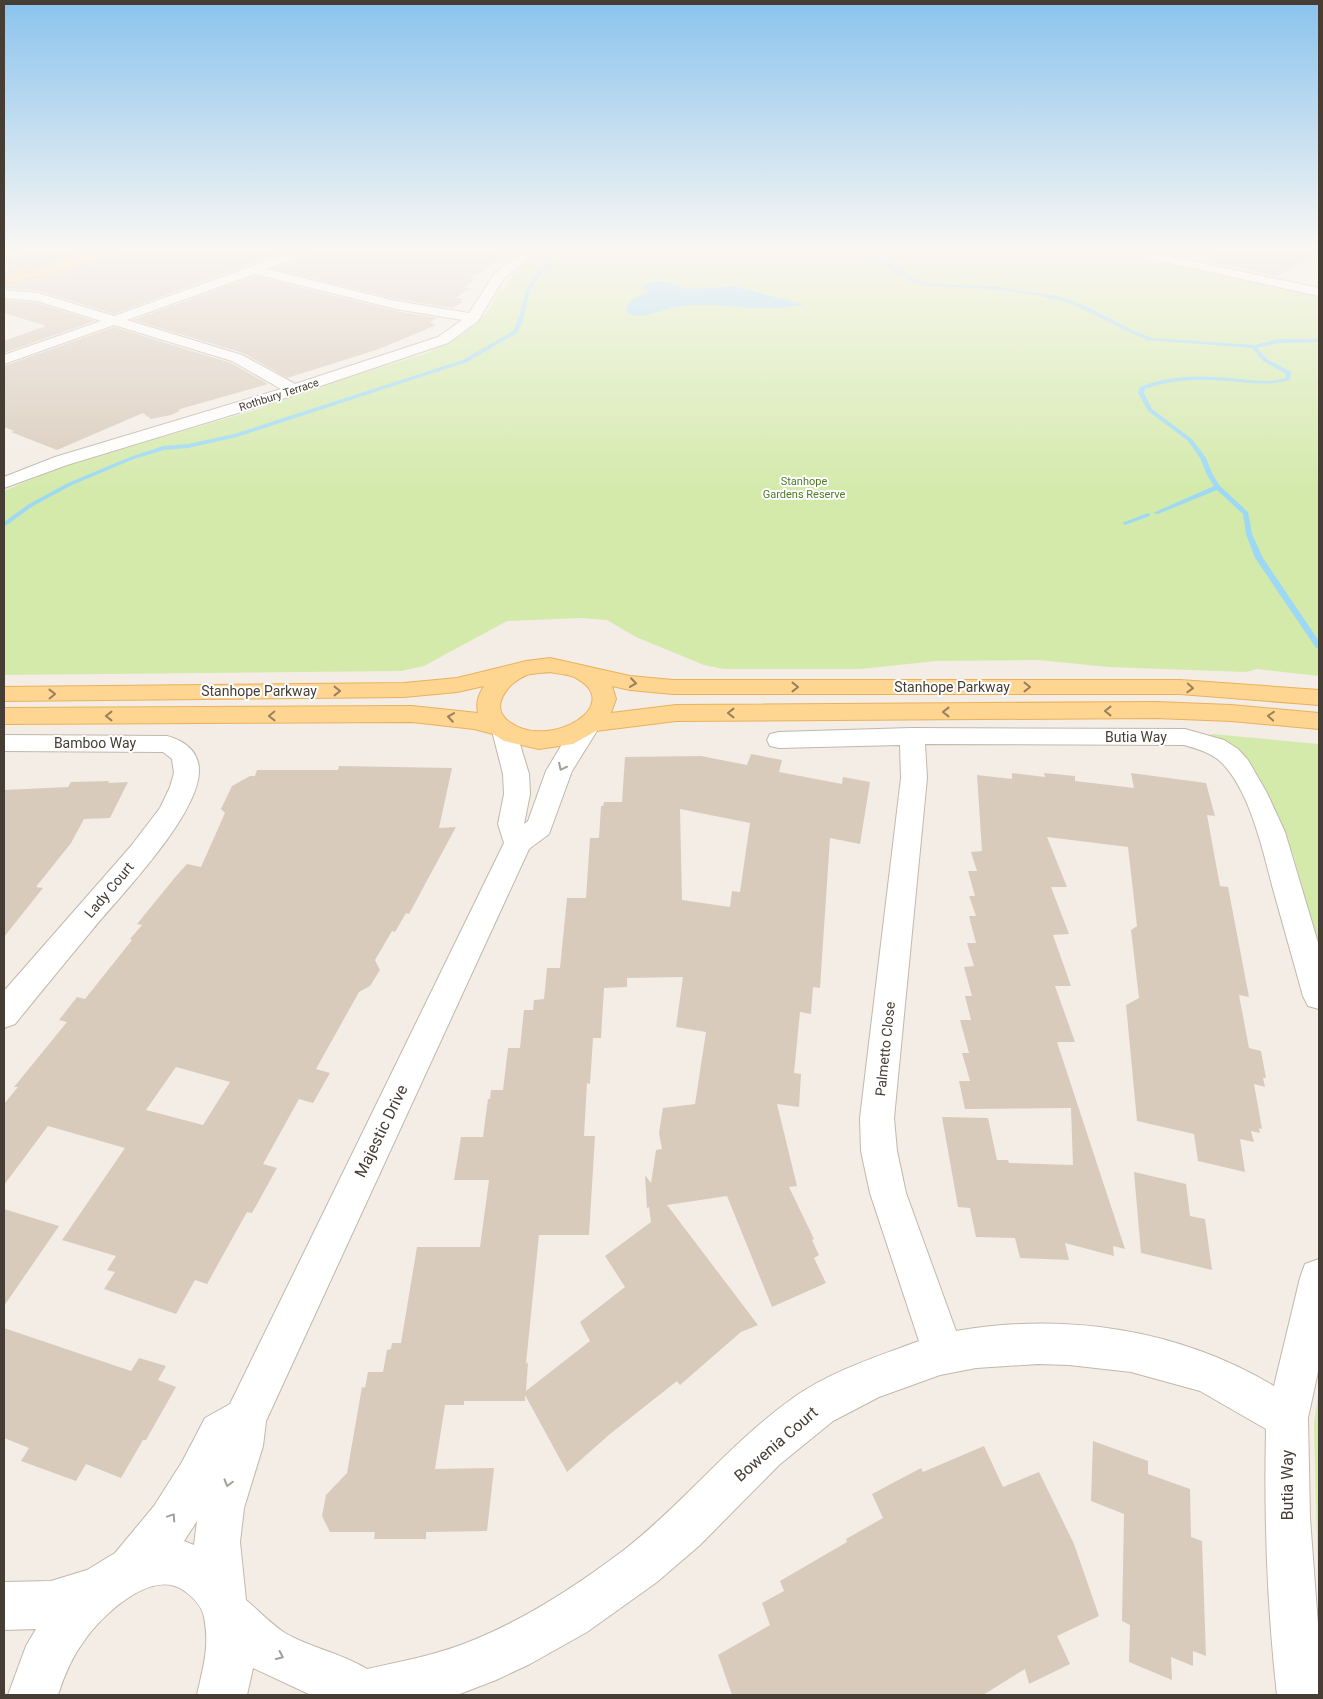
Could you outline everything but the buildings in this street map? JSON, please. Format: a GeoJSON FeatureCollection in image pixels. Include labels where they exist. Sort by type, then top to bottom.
{"type":"FeatureCollection","features":[{"type":"Feature","properties":{"kind":"main road"},"geometry":{"type":"LineString","coordinates":[[550,665],[566,666],[585,672],[600,685],[604,692],[603,709],[590,726],[562,738],[531,740],[502,729],[490,714],[488,699],[497,685],[513,673],[550,665]]}},
{"type":"Feature","properties":{"kind":"main road","name":"Stanhope Parkway"},"geometry":{"type":"LineString","coordinates":[[585,672],[630,683],[673,687],[1180,687],[1319,697]]}},
{"type":"Feature","properties":{"kind":"main road","name":"Stanhope Parkway"},"geometry":{"type":"LineString","coordinates":[[4,694],[404,690],[457,685],[513,673]]}},
{"type":"Feature","properties":{"kind":"main road","name":"Stanhope Parkway"},"geometry":{"type":"LineString","coordinates":[[590,726],[676,713],[1156,710],[1231,713],[1319,721]]}},
{"type":"Feature","properties":{"kind":"main road","name":"Stanhope Parkway"},"geometry":{"type":"LineString","coordinates":[[4,716],[412,714],[476,721],[502,729]]}},
{"type":"Feature","properties":{"kind":"street"},"geometry":{"type":"LineString","coordinates":[[4,360],[86,330]]}},
{"type":"Feature","properties":{"kind":"street"},"geometry":{"type":"LineString","coordinates":[[147,330],[237,358],[294,390]]}},
{"type":"Feature","properties":{"kind":"street","name":"Rothbury Terrace"},"geometry":{"type":"LineString","coordinates":[[4,483],[88,452],[294,390],[443,340],[456,330]]}},
{"type":"Feature","properties":{"kind":"street"},"geometry":{"type":"LineString","coordinates":[[4,468],[22,475]]}},
{"type":"Feature","properties":{"kind":"street","name":"Majestic Drive"},"geometry":{"type":"LineString","coordinates":[[222,1695],[231,1654],[217,1542],[221,1508],[241,1446],[245,1419],[518,843],[539,827],[559,771],[576,742],[590,726]]}},
{"type":"Feature","properties":{"kind":"street"},"geometry":{"type":"LineString","coordinates":[[502,729],[516,774],[517,794],[511,824],[518,843]]}},
{"type":"Feature","properties":{"kind":"street","name":"Butia Way"},"geometry":{"type":"LineString","coordinates":[[779,740],[910,736],[1185,737],[1215,746],[1229,755],[1239,766],[1271,832],[1319,996]]}},
{"type":"Feature","properties":{"kind":"street","name":"Palmetto Close"},"geometry":{"type":"LineString","coordinates":[[910,736],[914,757],[914,778],[878,1118],[879,1143],[888,1193],[944,1353]]}},
{"type":"Feature","properties":{"kind":"street","name":"Bamboo Way"},"geometry":{"type":"LineString","coordinates":[[4,743],[152,743],[177,748],[183,753]]}},
{"type":"Feature","properties":{"kind":"street","name":"Lady Court"},"geometry":{"type":"LineString","coordinates":[[4,1014],[147,845],[169,814],[183,787],[186,773],[183,753]]}},
{"type":"Feature","properties":{"kind":"street","name":"Butia Way"},"geometry":{"type":"LineString","coordinates":[[1302,1695],[1295,1638],[1287,1518],[1287,1418],[1319,1278]]}},
{"type":"Feature","properties":{"kind":"street","name":"Bowenia Court"},"geometry":{"type":"LineString","coordinates":[[4,1606],[51,1605],[164,1561],[187,1564],[208,1580],[224,1607],[266,1650],[309,1670],[336,1678],[362,1695],[433,1678],[493,1657],[571,1615],[642,1566],[703,1511],[769,1446],[807,1414],[844,1390],[885,1373],[944,1353],[995,1345],[1047,1343],[1145,1354],[1192,1367],[1238,1387],[1287,1418]]}},
{"type":"Feature","properties":{"kind":"street"},"geometry":{"type":"LineString","coordinates":[[33,1695],[43,1663],[67,1623],[115,1580],[170,1522],[198,1478],[220,1434],[245,1419]]}},
{"type":"Feature","properties":{"kind":"green space","name":"Stanhope Gardens Reserve"},"geometry":{"type":"Polygon","coordinates":[[[467,330],[1319,330],[1319,676],[1257,669],[1246,672],[1108,667],[1038,660],[936,661],[861,669],[724,669],[704,665],[636,637],[607,620],[581,618],[507,621],[424,666],[401,671],[4,675],[4,491],[60,467],[262,408],[274,401],[427,353],[467,330]]]}},
{"type":"Feature","properties":{"kind":"green space"},"geometry":{"type":"Polygon","coordinates":[[[1212,734],[1319,744],[1319,949],[1293,854],[1262,783],[1248,761],[1210,736],[1212,734]]]}},
{"type":"Feature","properties":{"kind":"green space"},"geometry":{"type":"Polygon","coordinates":[[[1319,1388],[1319,1626],[1314,1424],[1319,1388]]]}},
{"type":"Feature","properties":{"kind":"waterway"},"geometry":{"type":"LineString","coordinates":[[4,525],[31,505],[70,484],[132,458],[163,448],[188,446],[235,436],[357,397],[465,361],[516,330]]}},
{"type":"Feature","properties":{"kind":"waterway"},"geometry":{"type":"LineString","coordinates":[[1130,330],[1150,339],[1254,347]]}},
{"type":"Feature","properties":{"kind":"waterway"},"geometry":{"type":"LineString","coordinates":[[1254,347],[1279,341],[1319,340]]}},
{"type":"Feature","properties":{"kind":"waterway"},"geometry":{"type":"LineString","coordinates":[[1218,487],[1210,475],[1203,458],[1190,440],[1150,410],[1141,393],[1142,388],[1152,384],[1181,379],[1202,378],[1272,383],[1288,379],[1289,373],[1265,360],[1254,347]]}},
{"type":"Feature","properties":{"kind":"waterway"},"geometry":{"type":"LineString","coordinates":[[1156,513],[1218,487]]}},
{"type":"Feature","properties":{"kind":"waterway"},"geometry":{"type":"LineString","coordinates":[[1218,487],[1246,513],[1249,534],[1259,558],[1319,646]]}},
{"type":"Feature","properties":{"kind":"waterway"},"geometry":{"type":"LineString","coordinates":[[1125,523],[1148,515]]}}]}
